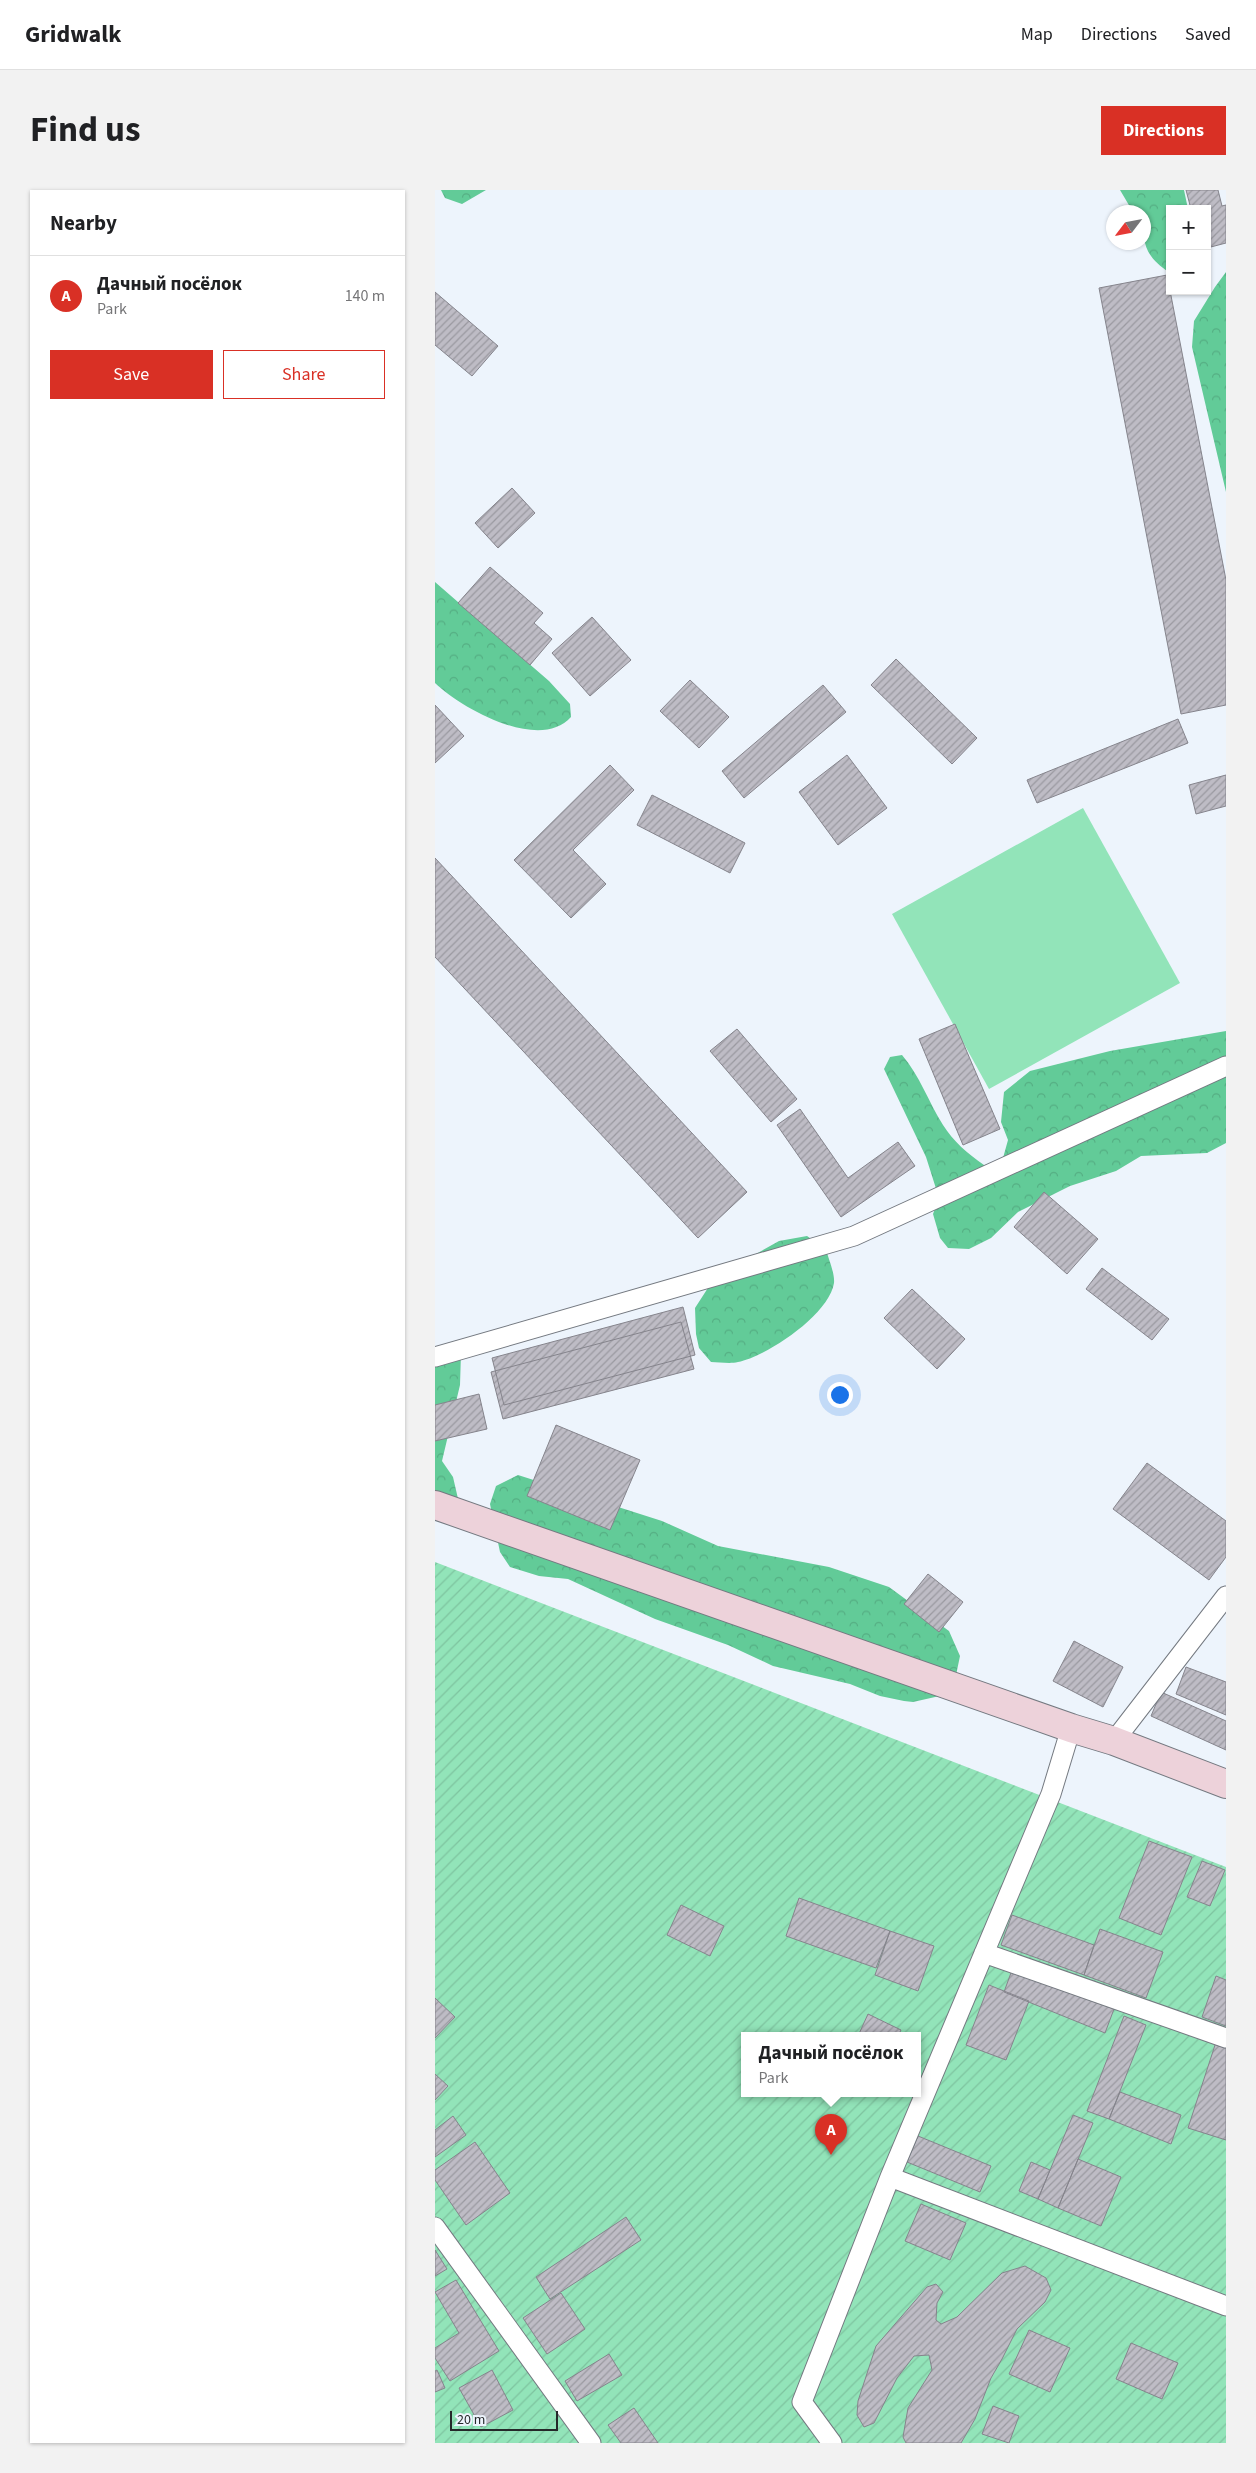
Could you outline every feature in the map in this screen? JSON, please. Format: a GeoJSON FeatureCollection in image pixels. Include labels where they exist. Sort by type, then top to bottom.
{"type":"FeatureCollection","features":[{"type":"Feature","properties":{"kind":"main road"},"geometry":{"type":"LineString","coordinates":[[435,1505],[1115,1742],[1226,1784]]}},
{"type":"Feature","properties":{"kind":"lane"},"geometry":{"type":"LineString","coordinates":[[435,1357],[854,1236],[1226,1066]]}},
{"type":"Feature","properties":{"kind":"lane"},"geometry":{"type":"LineString","coordinates":[[1115,1742],[1226,1596]]}},
{"type":"Feature","properties":{"kind":"lane"},"geometry":{"type":"LineString","coordinates":[[832,2443],[802,2402],[889,2177],[1051,1794],[1071,1728]]}},
{"type":"Feature","properties":{"kind":"lane"},"geometry":{"type":"LineString","coordinates":[[984,1953],[1226,2038]]}},
{"type":"Feature","properties":{"kind":"lane"},"geometry":{"type":"LineString","coordinates":[[889,2177],[1226,2306]]}},
{"type":"Feature","properties":{"kind":"lane"},"geometry":{"type":"LineString","coordinates":[[435,2227],[591,2443]]}},
{"type":"Feature","properties":{"kind":"green space"},"geometry":{"type":"Polygon","coordinates":[[[441,190],[486,190],[462,204],[445,198],[441,190]]]}},
{"type":"Feature","properties":{"kind":"green space"},"geometry":{"type":"Polygon","coordinates":[[[1120,190],[1184,190],[1187,205],[1166,205],[1166,270],[1154,260],[1148,250],[1151,250],[1151,205],[1129,205],[1120,190]]]}},
{"type":"Feature","properties":{"kind":"green space"},"geometry":{"type":"Polygon","coordinates":[[[1226,272],[1226,492],[1192,347],[1194,321],[1226,272]]]}},
{"type":"Feature","properties":{"kind":"green space"},"geometry":{"type":"Polygon","coordinates":[[[435,582],[549,681],[570,704],[571,717],[557,727],[540,730],[501,723],[463,704],[435,683],[435,582]]]}},
{"type":"Feature","properties":{"kind":"green space"},"geometry":{"type":"Polygon","coordinates":[[[1083,808],[1180,983],[989,1089],[892,914],[1083,808]]]}},
{"type":"Feature","properties":{"kind":"green space"},"geometry":{"type":"Polygon","coordinates":[[[1226,1031],[1226,1143],[1207,1153],[1141,1156],[1116,1171],[1070,1186],[1018,1212],[991,1238],[969,1249],[948,1248],[940,1238],[933,1214],[939,1198],[926,1157],[884,1069],[890,1057],[902,1055],[914,1071],[947,1131],[961,1147],[984,1165],[996,1164],[1003,1158],[1008,1140],[1001,1122],[1004,1092],[1030,1071],[1110,1051],[1226,1031]]]}},
{"type":"Feature","properties":{"kind":"green space"},"geometry":{"type":"Polygon","coordinates":[[[807,1236],[826,1249],[833,1275],[834,1283],[830,1295],[821,1308],[795,1332],[765,1352],[738,1362],[711,1362],[699,1348],[696,1334],[695,1308],[715,1277],[779,1241],[807,1236]]]}},
{"type":"Feature","properties":{"kind":"green space"},"geometry":{"type":"Polygon","coordinates":[[[435,1349],[461,1353],[460,1385],[442,1461],[453,1477],[459,1503],[435,1517],[435,1349]]]}},
{"type":"Feature","properties":{"kind":"green space"},"geometry":{"type":"Polygon","coordinates":[[[518,1475],[662,1521],[718,1546],[829,1567],[889,1587],[949,1631],[960,1656],[955,1680],[944,1695],[913,1702],[880,1696],[850,1684],[773,1666],[728,1645],[655,1619],[568,1579],[539,1576],[510,1567],[500,1552],[490,1504],[496,1486],[518,1475]]]}},
{"type":"Feature","properties":{"kind":"green space"},"geometry":{"type":"Polygon","coordinates":[[[435,1562],[1226,1867],[1226,2443],[435,2443],[435,1562]]]}},
{"type":"Feature","properties":{"kind":"building"},"geometry":{"type":"Polygon","coordinates":[[[1186,190],[1218,190],[1222,206],[1226,205],[1226,243],[1211,247],[1211,205],[1190,205],[1186,190]]]}},
{"type":"Feature","properties":{"kind":"building"},"geometry":{"type":"Polygon","coordinates":[[[1166,275],[1166,295],[1171,295],[1226,580],[1226,705],[1181,714],[1099,288],[1166,275]]]}},
{"type":"Feature","properties":{"kind":"building"},"geometry":{"type":"Polygon","coordinates":[[[435,292],[498,346],[472,376],[435,345],[435,292]]]}},
{"type":"Feature","properties":{"kind":"building"},"geometry":{"type":"Polygon","coordinates":[[[512,488],[535,513],[498,548],[475,523],[512,488]]]}},
{"type":"Feature","properties":{"kind":"building"},"geometry":{"type":"Polygon","coordinates":[[[490,567],[543,613],[534,623],[552,639],[530,665],[458,603],[490,567]]]}},
{"type":"Feature","properties":{"kind":"building"},"geometry":{"type":"Polygon","coordinates":[[[592,617],[631,660],[590,696],[552,653],[592,617]]]}},
{"type":"Feature","properties":{"kind":"building"},"geometry":{"type":"Polygon","coordinates":[[[896,659],[977,738],[952,764],[871,685],[896,659]]]}},
{"type":"Feature","properties":{"kind":"building"},"geometry":{"type":"Polygon","coordinates":[[[690,680],[729,717],[699,748],[660,711],[690,680]]]}},
{"type":"Feature","properties":{"kind":"building"},"geometry":{"type":"Polygon","coordinates":[[[823,685],[846,712],[744,798],[722,771],[823,685]]]}},
{"type":"Feature","properties":{"kind":"building"},"geometry":{"type":"Polygon","coordinates":[[[435,705],[464,736],[435,763],[435,705]]]}},
{"type":"Feature","properties":{"kind":"building"},"geometry":{"type":"Polygon","coordinates":[[[1178,719],[1188,743],[1037,803],[1027,780],[1178,719]]]}},
{"type":"Feature","properties":{"kind":"building"},"geometry":{"type":"Polygon","coordinates":[[[847,755],[887,808],[838,845],[799,792],[847,755]]]}},
{"type":"Feature","properties":{"kind":"building"},"geometry":{"type":"Polygon","coordinates":[[[610,765],[634,790],[573,850],[606,884],[571,918],[514,860],[610,765]]]}},
{"type":"Feature","properties":{"kind":"building"},"geometry":{"type":"Polygon","coordinates":[[[1226,775],[1226,806],[1196,814],[1189,785],[1226,775]]]}},
{"type":"Feature","properties":{"kind":"building"},"geometry":{"type":"Polygon","coordinates":[[[652,795],[745,843],[730,873],[637,825],[652,795]]]}},
{"type":"Feature","properties":{"kind":"building"},"geometry":{"type":"Polygon","coordinates":[[[435,858],[747,1192],[698,1238],[435,957],[435,858]]]}},
{"type":"Feature","properties":{"kind":"building"},"geometry":{"type":"Polygon","coordinates":[[[955,1024],[1000,1129],[963,1145],[919,1039],[955,1024]]]}},
{"type":"Feature","properties":{"kind":"building"},"geometry":{"type":"Polygon","coordinates":[[[737,1029],[797,1099],[771,1122],[710,1051],[737,1029]]]}},
{"type":"Feature","properties":{"kind":"building"},"geometry":{"type":"Polygon","coordinates":[[[800,1109],[848,1178],[898,1142],[915,1166],[841,1217],[777,1125],[800,1109]]]}},
{"type":"Feature","properties":{"kind":"building"},"geometry":{"type":"Polygon","coordinates":[[[1044,1192],[1098,1239],[1067,1274],[1014,1227],[1044,1192]]]}},
{"type":"Feature","properties":{"kind":"building"},"geometry":{"type":"Polygon","coordinates":[[[1102,1268],[1169,1319],[1152,1340],[1086,1289],[1102,1268]]]}},
{"type":"Feature","properties":{"kind":"building"},"geometry":{"type":"Polygon","coordinates":[[[912,1289],[965,1339],[937,1369],[884,1318],[912,1289]]]}},
{"type":"Feature","properties":{"kind":"building"},"geometry":{"type":"Polygon","coordinates":[[[683,1307],[695,1355],[504,1405],[492,1358],[683,1307]]]}},
{"type":"Feature","properties":{"kind":"building"},"geometry":{"type":"Polygon","coordinates":[[[681,1322],[694,1369],[503,1419],[491,1372],[681,1322]]]}},
{"type":"Feature","properties":{"kind":"building"},"geometry":{"type":"Polygon","coordinates":[[[479,1394],[487,1429],[435,1441],[435,1405],[479,1394]]]}},
{"type":"Feature","properties":{"kind":"building"},"geometry":{"type":"Polygon","coordinates":[[[556,1425],[640,1460],[610,1530],[527,1496],[556,1425]]]}},
{"type":"Feature","properties":{"kind":"building"},"geometry":{"type":"Polygon","coordinates":[[[1147,1463],[1226,1521],[1226,1557],[1209,1580],[1113,1509],[1147,1463]]]}},
{"type":"Feature","properties":{"kind":"building"},"geometry":{"type":"Polygon","coordinates":[[[928,1574],[963,1602],[939,1632],[904,1604],[928,1574]]]}},
{"type":"Feature","properties":{"kind":"building"},"geometry":{"type":"Polygon","coordinates":[[[1074,1641],[1123,1667],[1103,1707],[1053,1681],[1074,1641]]]}},
{"type":"Feature","properties":{"kind":"building"},"geometry":{"type":"Polygon","coordinates":[[[1186,1667],[1226,1682],[1226,1715],[1176,1694],[1186,1667]]]}},
{"type":"Feature","properties":{"kind":"building"},"geometry":{"type":"Polygon","coordinates":[[[1161,1692],[1226,1721],[1226,1750],[1151,1716],[1161,1692]]]}},
{"type":"Feature","properties":{"kind":"building"},"geometry":{"type":"Polygon","coordinates":[[[1149,1841],[1192,1857],[1161,1935],[1119,1918],[1149,1841]]]}},
{"type":"Feature","properties":{"kind":"building"},"geometry":{"type":"Polygon","coordinates":[[[1202,1861],[1225,1870],[1210,1906],[1187,1897],[1202,1861]]]}},
{"type":"Feature","properties":{"kind":"building"},"geometry":{"type":"Polygon","coordinates":[[[799,1898],[890,1931],[876,1968],[786,1936],[799,1898]]]}},
{"type":"Feature","properties":{"kind":"building"},"geometry":{"type":"Polygon","coordinates":[[[681,1905],[724,1926],[710,1956],[667,1935],[681,1905]]]}},
{"type":"Feature","properties":{"kind":"building"},"geometry":{"type":"Polygon","coordinates":[[[1012,1915],[1094,1945],[1084,1975],[1001,1945],[1012,1915]]]}},
{"type":"Feature","properties":{"kind":"building"},"geometry":{"type":"Polygon","coordinates":[[[1100,1929],[1163,1952],[1146,1998],[1084,1975],[1100,1929]]]}},
{"type":"Feature","properties":{"kind":"building"},"geometry":{"type":"Polygon","coordinates":[[[890,1931],[934,1946],[918,1991],[875,1975],[890,1931]]]}},
{"type":"Feature","properties":{"kind":"building"},"geometry":{"type":"Polygon","coordinates":[[[1012,1970],[1114,2009],[1105,2033],[1004,1992],[1012,1970]]]}},
{"type":"Feature","properties":{"kind":"building"},"geometry":{"type":"Polygon","coordinates":[[[1216,1976],[1226,1980],[1226,2026],[1202,2017],[1216,1976]]]}},
{"type":"Feature","properties":{"kind":"building"},"geometry":{"type":"Polygon","coordinates":[[[989,1985],[1029,2001],[1006,2060],[966,2045],[989,1985]]]}},
{"type":"Feature","properties":{"kind":"building"},"geometry":{"type":"Polygon","coordinates":[[[435,1998],[455,2017],[435,2038],[435,1998]]]}},
{"type":"Feature","properties":{"kind":"building"},"geometry":{"type":"Polygon","coordinates":[[[868,2014],[901,2030],[900,2032],[860,2032],[868,2014]]]}},
{"type":"Feature","properties":{"kind":"building"},"geometry":{"type":"Polygon","coordinates":[[[1124,2016],[1146,2025],[1109,2119],[1087,2111],[1124,2016]]]}},
{"type":"Feature","properties":{"kind":"building"},"geometry":{"type":"Polygon","coordinates":[[[1216,2042],[1226,2045],[1226,2140],[1188,2128],[1216,2042]]]}},
{"type":"Feature","properties":{"kind":"building"},"geometry":{"type":"Polygon","coordinates":[[[435,2074],[448,2086],[435,2100],[435,2074]]]}},
{"type":"Feature","properties":{"kind":"building"},"geometry":{"type":"Polygon","coordinates":[[[1120,2092],[1181,2115],[1171,2144],[1109,2119],[1120,2092]]]}},
{"type":"Feature","properties":{"kind":"building"},"geometry":{"type":"Polygon","coordinates":[[[1073,2115],[1093,2123],[1058,2208],[1038,2199],[1073,2115]]]}},
{"type":"Feature","properties":{"kind":"building"},"geometry":{"type":"Polygon","coordinates":[[[453,2116],[466,2135],[435,2157],[435,2130],[453,2116]]]}},
{"type":"Feature","properties":{"kind":"building"},"geometry":{"type":"Polygon","coordinates":[[[918,2136],[991,2166],[980,2192],[907,2162],[918,2136]]]}},
{"type":"Feature","properties":{"kind":"building"},"geometry":{"type":"Polygon","coordinates":[[[475,2142],[510,2193],[466,2225],[435,2180],[435,2170],[475,2142]]]}},
{"type":"Feature","properties":{"kind":"building"},"geometry":{"type":"Polygon","coordinates":[[[1078,2159],[1121,2177],[1101,2226],[1058,2208],[1078,2159]]]}},
{"type":"Feature","properties":{"kind":"building"},"geometry":{"type":"Polygon","coordinates":[[[1031,2162],[1050,2170],[1038,2199],[1019,2191],[1031,2162]]]}},
{"type":"Feature","properties":{"kind":"building"},"geometry":{"type":"Polygon","coordinates":[[[921,2204],[966,2223],[950,2260],[905,2241],[921,2204]]]}},
{"type":"Feature","properties":{"kind":"building"},"geometry":{"type":"Polygon","coordinates":[[[626,2217],[641,2240],[550,2299],[536,2277],[626,2217]]]}},
{"type":"Feature","properties":{"kind":"building"},"geometry":{"type":"Polygon","coordinates":[[[435,2250],[447,2269],[435,2276],[435,2250]]]}},
{"type":"Feature","properties":{"kind":"building"},"geometry":{"type":"Polygon","coordinates":[[[1025,2266],[1046,2278],[1051,2290],[1045,2302],[1017,2329],[991,2378],[975,2419],[961,2443],[906,2443],[903,2437],[908,2408],[932,2370],[929,2355],[914,2356],[897,2378],[874,2423],[864,2427],[857,2415],[858,2401],[876,2346],[927,2287],[936,2284],[943,2292],[937,2303],[936,2320],[941,2324],[957,2317],[1002,2273],[1025,2266]]]}},
{"type":"Feature","properties":{"kind":"building"},"geometry":{"type":"Polygon","coordinates":[[[456,2280],[499,2351],[450,2381],[435,2358],[435,2348],[459,2333],[435,2292],[456,2280]]]}},
{"type":"Feature","properties":{"kind":"building"},"geometry":{"type":"Polygon","coordinates":[[[561,2293],[585,2329],[547,2354],[523,2318],[561,2293]]]}},
{"type":"Feature","properties":{"kind":"building"},"geometry":{"type":"Polygon","coordinates":[[[1029,2330],[1070,2348],[1050,2392],[1009,2374],[1029,2330]]]}},
{"type":"Feature","properties":{"kind":"building"},"geometry":{"type":"Polygon","coordinates":[[[1131,2343],[1178,2363],[1162,2399],[1116,2379],[1131,2343]]]}},
{"type":"Feature","properties":{"kind":"building"},"geometry":{"type":"Polygon","coordinates":[[[609,2354],[622,2375],[577,2401],[565,2381],[609,2354]]]}},
{"type":"Feature","properties":{"kind":"building"},"geometry":{"type":"Polygon","coordinates":[[[437,2370],[445,2388],[435,2392],[435,2371],[437,2370]]]}},
{"type":"Feature","properties":{"kind":"building"},"geometry":{"type":"Polygon","coordinates":[[[492,2370],[513,2410],[481,2427],[459,2388],[492,2370]]]}},
{"type":"Feature","properties":{"kind":"building"},"geometry":{"type":"Polygon","coordinates":[[[993,2406],[1019,2416],[1009,2443],[982,2434],[993,2406]]]}},
{"type":"Feature","properties":{"kind":"building"},"geometry":{"type":"Polygon","coordinates":[[[634,2408],[658,2443],[621,2443],[608,2425],[634,2408]]]}},
{"type":"Feature","properties":{"kind":"place","name":"Дачный посёлок"},"geometry":{"type":"Point","coordinates":[831,2155]}}]}
